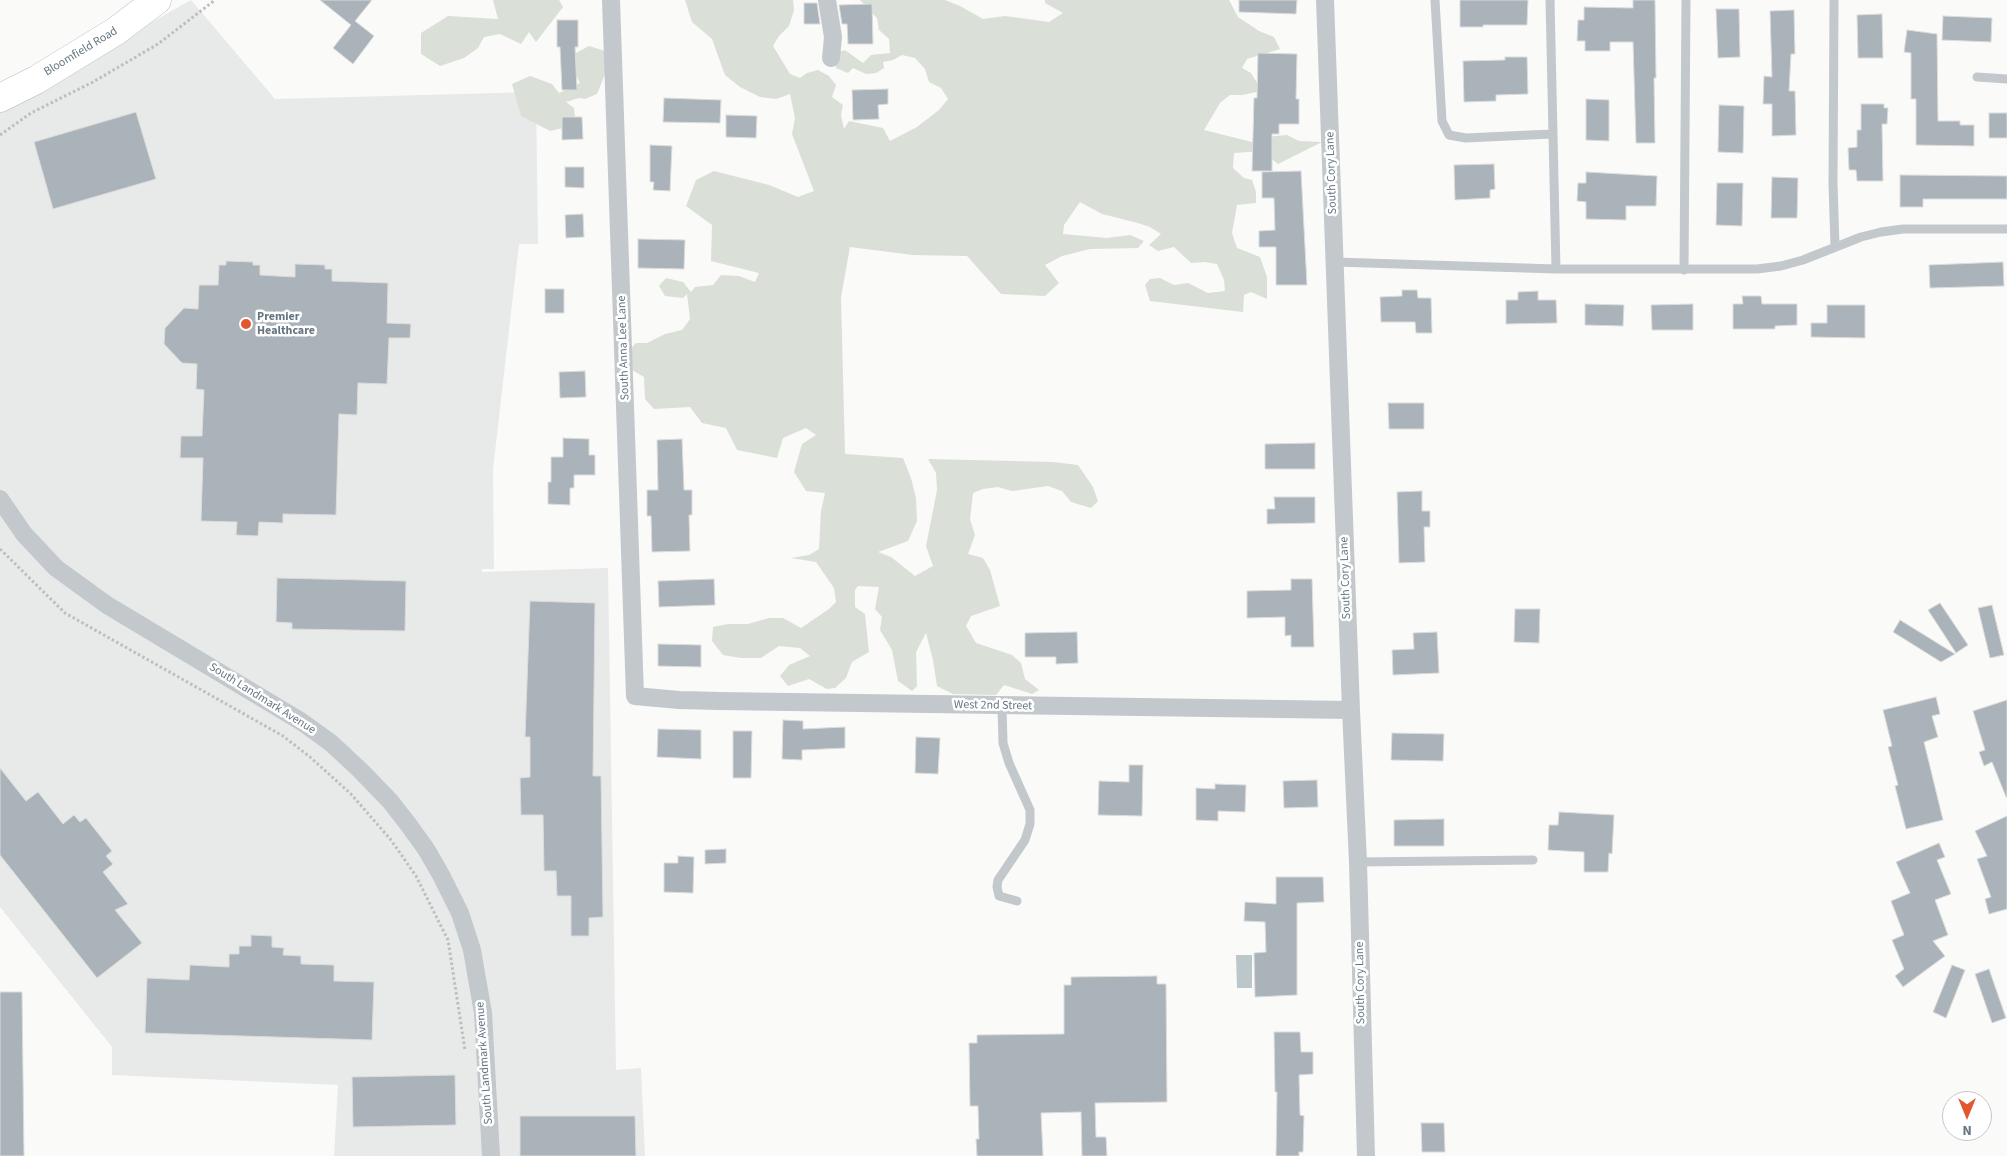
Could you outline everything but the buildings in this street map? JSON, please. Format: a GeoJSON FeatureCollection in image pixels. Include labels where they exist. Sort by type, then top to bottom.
{"type":"FeatureCollection","features":[{"type":"Feature","properties":{"kind":"main road","name":"Bloomfield Road"},"geometry":{"type":"LineString","coordinates":[[0,98],[36,80],[116,31],[156,0]]}},
{"type":"Feature","properties":{"kind":"street","name":"South Anna Lee Lane"},"geometry":{"type":"LineString","coordinates":[[611,0],[635,696]]}},
{"type":"Feature","properties":{"kind":"street"},"geometry":{"type":"LineString","coordinates":[[827,0],[832,38],[831,58]]}},
{"type":"Feature","properties":{"kind":"street","name":"South Cory Lane"},"geometry":{"type":"LineString","coordinates":[[1325,0],[1358,862],[1366,1156]]}},
{"type":"Feature","properties":{"kind":"street","name":"South Landmark Avenue"},"geometry":{"type":"LineString","coordinates":[[0,498],[24,534],[62,572],[107,605],[302,722],[331,743],[390,801],[408,824],[426,849],[441,875],[460,913],[472,950],[479,982],[486,1046],[491,1156]]}},
{"type":"Feature","properties":{"kind":"street","name":"West 2nd Street"},"geometry":{"type":"LineString","coordinates":[[635,696],[679,700],[1351,710]]}},
{"type":"Feature","properties":{"kind":"lane"},"geometry":{"type":"LineString","coordinates":[[1435,0],[1442,121],[1449,135],[1466,138],[1551,134]]}},
{"type":"Feature","properties":{"kind":"lane"},"geometry":{"type":"LineString","coordinates":[[1550,0],[1551,134],[1556,269]]}},
{"type":"Feature","properties":{"kind":"lane"},"geometry":{"type":"LineString","coordinates":[[1684,270],[1686,0]]}},
{"type":"Feature","properties":{"kind":"lane"},"geometry":{"type":"LineString","coordinates":[[1834,0],[1833,184],[1835,246]]}},
{"type":"Feature","properties":{"kind":"lane"},"geometry":{"type":"LineString","coordinates":[[1977,77],[2007,79]]}},
{"type":"Feature","properties":{"kind":"lane"},"geometry":{"type":"LineString","coordinates":[[1335,262],[1556,269],[1757,269],[1781,266],[1803,260],[1861,237],[1903,229],[2007,229]]}},
{"type":"Feature","properties":{"kind":"lane"},"geometry":{"type":"LineString","coordinates":[[1002,706],[1003,743],[1009,763],[1030,810],[1030,824],[1025,840],[998,880],[997,887],[999,896],[1017,902]]}},
{"type":"Feature","properties":{"kind":"lane"},"geometry":{"type":"LineString","coordinates":[[1358,862],[1533,860]]}},
{"type":"Feature","properties":{"kind":"path"},"geometry":{"type":"LineString","coordinates":[[0,135],[30,113],[93,82],[158,44],[215,0]]}},
{"type":"Feature","properties":{"kind":"path"},"geometry":{"type":"LineString","coordinates":[[0,549],[65,614],[283,736],[310,757],[351,794],[390,840],[416,876],[448,940],[465,1050]]}},
{"type":"Feature","properties":{"kind":"shaded area"},"geometry":{"type":"Polygon","coordinates":[[[191,0],[275,99],[536,92],[538,244],[519,244],[493,469],[494,569],[482,569],[482,572],[608,568],[616,1070],[641,1068],[645,1156],[334,1156],[338,1085],[112,1075],[112,1047],[0,907],[0,108],[191,0]]]}},
{"type":"Feature","properties":{"kind":"shaded area"},"geometry":{"type":"Polygon","coordinates":[[[493,0],[559,0],[563,7],[536,42],[529,32],[521,44],[500,34],[484,37],[478,48],[464,58],[440,66],[421,54],[421,33],[448,16],[498,19],[493,0]]]}},
{"type":"Feature","properties":{"kind":"shaded area"},"geometry":{"type":"Polygon","coordinates":[[[685,0],[793,0],[794,10],[789,26],[779,36],[773,46],[790,74],[800,78],[807,73],[818,70],[829,76],[836,85],[832,97],[843,105],[841,115],[844,129],[849,121],[883,128],[890,141],[917,127],[939,110],[948,99],[941,88],[929,82],[925,69],[915,58],[902,55],[893,60],[883,62],[884,68],[876,73],[866,74],[853,68],[848,73],[836,68],[835,59],[839,52],[845,50],[863,63],[871,55],[890,53],[889,39],[879,30],[877,18],[860,0],[945,0],[983,19],[1005,16],[1049,22],[1063,13],[1045,3],[1045,0],[1229,0],[1238,17],[1259,31],[1274,37],[1280,49],[1247,59],[1242,68],[1251,73],[1262,91],[1230,95],[1220,103],[1204,130],[1256,143],[1266,137],[1287,135],[1299,141],[1322,142],[1278,164],[1262,151],[1234,153],[1233,168],[1244,178],[1252,180],[1256,192],[1256,203],[1237,205],[1232,233],[1237,248],[1260,257],[1267,277],[1267,299],[1251,292],[1244,295],[1243,312],[1150,301],[1145,285],[1150,279],[1160,278],[1174,285],[1188,283],[1208,293],[1225,291],[1224,280],[1217,264],[1191,263],[1174,247],[1158,251],[1149,245],[1161,234],[1150,227],[1102,214],[1080,202],[1064,225],[1063,234],[1107,238],[1130,235],[1144,241],[1138,248],[1090,249],[1062,256],[1045,265],[1059,283],[1045,296],[1001,294],[967,256],[913,255],[850,247],[841,297],[845,454],[903,458],[916,498],[917,521],[908,541],[878,552],[891,557],[915,576],[933,566],[926,546],[937,490],[936,473],[928,459],[1053,462],[1078,465],[1093,487],[1098,501],[1091,508],[1071,502],[1062,491],[1048,486],[1012,491],[998,487],[983,489],[973,493],[970,519],[975,535],[968,554],[983,558],[990,570],[1000,606],[971,616],[966,626],[976,643],[1012,655],[1021,663],[1025,679],[1039,690],[1032,694],[1004,685],[996,695],[953,694],[937,686],[926,633],[916,652],[917,686],[912,691],[898,681],[892,650],[880,630],[882,617],[875,609],[879,587],[858,586],[855,590],[855,607],[865,614],[869,652],[852,662],[846,678],[835,688],[827,689],[809,679],[788,686],[780,676],[789,665],[810,656],[800,648],[779,646],[761,658],[741,658],[723,655],[712,641],[713,627],[728,624],[748,624],[769,618],[783,618],[801,628],[836,602],[834,588],[816,562],[791,558],[809,555],[819,549],[821,511],[825,493],[806,491],[794,472],[802,444],[816,435],[806,428],[783,438],[777,458],[737,450],[726,428],[702,423],[690,407],[654,409],[645,399],[644,377],[618,362],[636,343],[647,343],[665,334],[682,330],[690,319],[687,294],[683,298],[665,296],[659,286],[666,278],[683,282],[691,292],[695,287],[713,285],[721,275],[739,276],[755,282],[759,273],[711,261],[712,225],[686,206],[696,180],[714,171],[769,185],[798,197],[814,191],[792,134],[795,118],[790,94],[776,99],[760,97],[740,87],[725,75],[712,39],[692,22],[685,0]]]}},
{"type":"Feature","properties":{"kind":"shaded area"},"geometry":{"type":"Polygon","coordinates":[[[589,46],[605,51],[605,74],[597,94],[585,99],[579,98],[566,102],[574,108],[576,125],[550,131],[521,116],[512,84],[530,76],[552,84],[559,93],[580,83],[567,58],[589,46]]]}},
{"type":"Feature","properties":{"kind":"shaded area"},"geometry":{"type":"Polygon","coordinates":[[[1236,955],[1252,955],[1252,988],[1237,988],[1236,955]]]}},
{"type":"Feature","properties":{"kind":"place","name":"Premier Healthcare"},"geometry":{"type":"Point","coordinates":[246,324]}}]}
